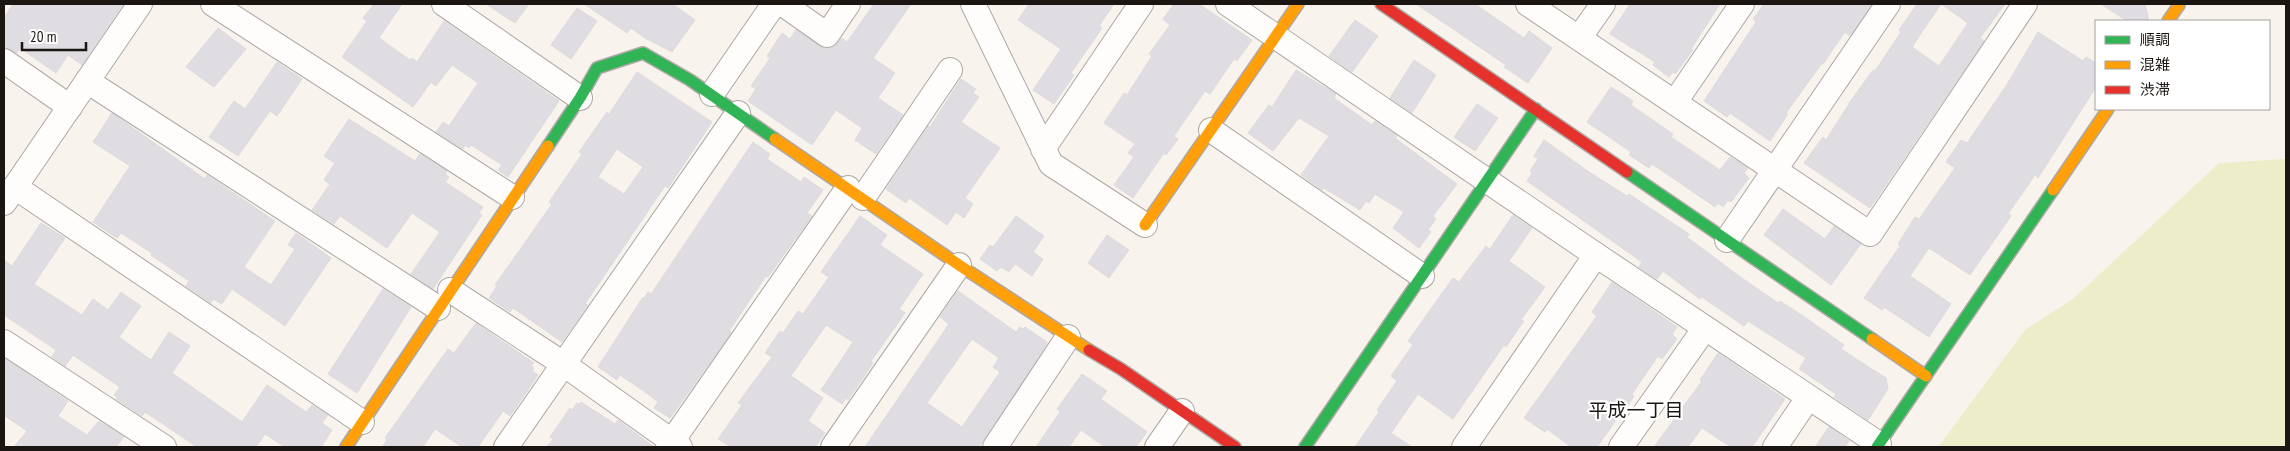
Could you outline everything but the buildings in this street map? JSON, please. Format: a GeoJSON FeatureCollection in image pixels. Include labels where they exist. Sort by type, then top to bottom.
{"type":"FeatureCollection","features":[{"type":"Feature","properties":{"kind":"street"},"geometry":{"type":"LineString","coordinates":[[140,4],[9,195],[362,422]]}},
{"type":"Feature","properties":{"kind":"street"},"geometry":{"type":"LineString","coordinates":[[213,4],[512,197]]}},
{"type":"Feature","properties":{"kind":"street"},"geometry":{"type":"LineString","coordinates":[[444,4],[580,98]]}},
{"type":"Feature","properties":{"kind":"street"},"geometry":{"type":"LineString","coordinates":[[712,94],[774,4]]}},
{"type":"Feature","properties":{"kind":"street"},"geometry":{"type":"LineString","coordinates":[[783,4],[827,35],[848,4]]}},
{"type":"Feature","properties":{"kind":"street"},"geometry":{"type":"LineString","coordinates":[[1043,149],[1141,4]]}},
{"type":"Feature","properties":{"kind":"street"},"geometry":{"type":"LineString","coordinates":[[1228,4],[1878,446],[2107,110]]}},
{"type":"Feature","properties":{"kind":"street"},"geometry":{"type":"LineString","coordinates":[[980,8],[1051,164],[1145,225],[1298,4]]}},
{"type":"Feature","properties":{"kind":"street"},"geometry":{"type":"LineString","coordinates":[[1381,4],[1926,376]]}},
{"type":"Feature","properties":{"kind":"street"},"geometry":{"type":"LineString","coordinates":[[1528,4],[1870,234],[2026,4]]}},
{"type":"Feature","properties":{"kind":"street"},"geometry":{"type":"LineString","coordinates":[[1579,38],[1603,4]]}},
{"type":"Feature","properties":{"kind":"street"},"geometry":{"type":"LineString","coordinates":[[1675,102],[1742,4]]}},
{"type":"Feature","properties":{"kind":"street"},"geometry":{"type":"LineString","coordinates":[[1727,240],[1888,4]]}},
{"type":"Feature","properties":{"kind":"street"},"geometry":{"type":"LineString","coordinates":[[346,447],[580,98],[597,68],[643,53],[712,94],[959,265],[1068,337],[1121,369],[1235,447]]}},
{"type":"Feature","properties":{"kind":"street"},"geometry":{"type":"LineString","coordinates":[[4,61],[70,107]]}},
{"type":"Feature","properties":{"kind":"street"},"geometry":{"type":"LineString","coordinates":[[87,81],[444,299],[562,363],[673,445],[855,193],[950,70]]}},
{"type":"Feature","properties":{"kind":"street"},"geometry":{"type":"LineString","coordinates":[[1306,447],[1536,109]]}},
{"type":"Feature","properties":{"kind":"street"},"geometry":{"type":"LineString","coordinates":[[506,447],[562,363],[738,113]]}},
{"type":"Feature","properties":{"kind":"street"},"geometry":{"type":"LineString","coordinates":[[1211,130],[1422,276]]}},
{"type":"Feature","properties":{"kind":"street"},"geometry":{"type":"LineString","coordinates":[[1464,447],[1596,256]]}},
{"type":"Feature","properties":{"kind":"street"},"geometry":{"type":"LineString","coordinates":[[833,447],[959,265]]}},
{"type":"Feature","properties":{"kind":"street"},"geometry":{"type":"LineString","coordinates":[[1620,447],[1705,328]]}},
{"type":"Feature","properties":{"kind":"street"},"geometry":{"type":"LineString","coordinates":[[995,447],[1068,337]]}},
{"type":"Feature","properties":{"kind":"street"},"geometry":{"type":"LineString","coordinates":[[4,342],[164,447]]}},
{"type":"Feature","properties":{"kind":"street"},"geometry":{"type":"LineString","coordinates":[[1775,447],[1808,398]]}},
{"type":"Feature","properties":{"kind":"street"},"geometry":{"type":"LineString","coordinates":[[1157,447],[1182,411]]}},
{"type":"Feature","properties":{"kind":"green space"},"geometry":{"type":"Polygon","coordinates":[[[2286,159],[2286,447],[1938,447],[2026,329],[2073,299],[2219,163],[2286,159]]]}},
{"type":"Feature","properties":{"kind":"traffic: fast"},"geometry":{"type":"LineString","coordinates":[[548,146],[580,98],[597,68],[643,53],[690,80],[775,139]]}},
{"type":"Feature","properties":{"kind":"traffic: fast"},"geometry":{"type":"LineString","coordinates":[[1305,447],[1536,109]]}},
{"type":"Feature","properties":{"kind":"traffic: fast"},"geometry":{"type":"LineString","coordinates":[[1627,172],[1872,339]]}},
{"type":"Feature","properties":{"kind":"traffic: fast"},"geometry":{"type":"LineString","coordinates":[[1877,447],[2053,190]]}},
{"type":"Feature","properties":{"kind":"traffic: slow"},"geometry":{"type":"LineString","coordinates":[[1145,225],[1298,4]]}},
{"type":"Feature","properties":{"kind":"traffic: slow"},"geometry":{"type":"LineString","coordinates":[[2169,20],[2179,5],[2177,4]]}},
{"type":"Feature","properties":{"kind":"traffic: slow"},"geometry":{"type":"LineString","coordinates":[[2053,190],[2107,110]]}},
{"type":"Feature","properties":{"kind":"traffic: slow"},"geometry":{"type":"LineString","coordinates":[[775,139],[959,265],[1089,350]]}},
{"type":"Feature","properties":{"kind":"traffic: slow"},"geometry":{"type":"LineString","coordinates":[[346,447],[548,146]]}},
{"type":"Feature","properties":{"kind":"traffic: slow"},"geometry":{"type":"LineString","coordinates":[[1872,339],[1926,376]]}},
{"type":"Feature","properties":{"kind":"traffic: jam"},"geometry":{"type":"LineString","coordinates":[[1381,4],[1627,172]]}},
{"type":"Feature","properties":{"kind":"traffic: jam"},"geometry":{"type":"LineString","coordinates":[[1089,350],[1121,369],[1235,447]]}},
{"type":"Feature","properties":{"kind":"district","name":"平成一丁目"},"geometry":{"type":"Point","coordinates":[1636,410]}}]}
